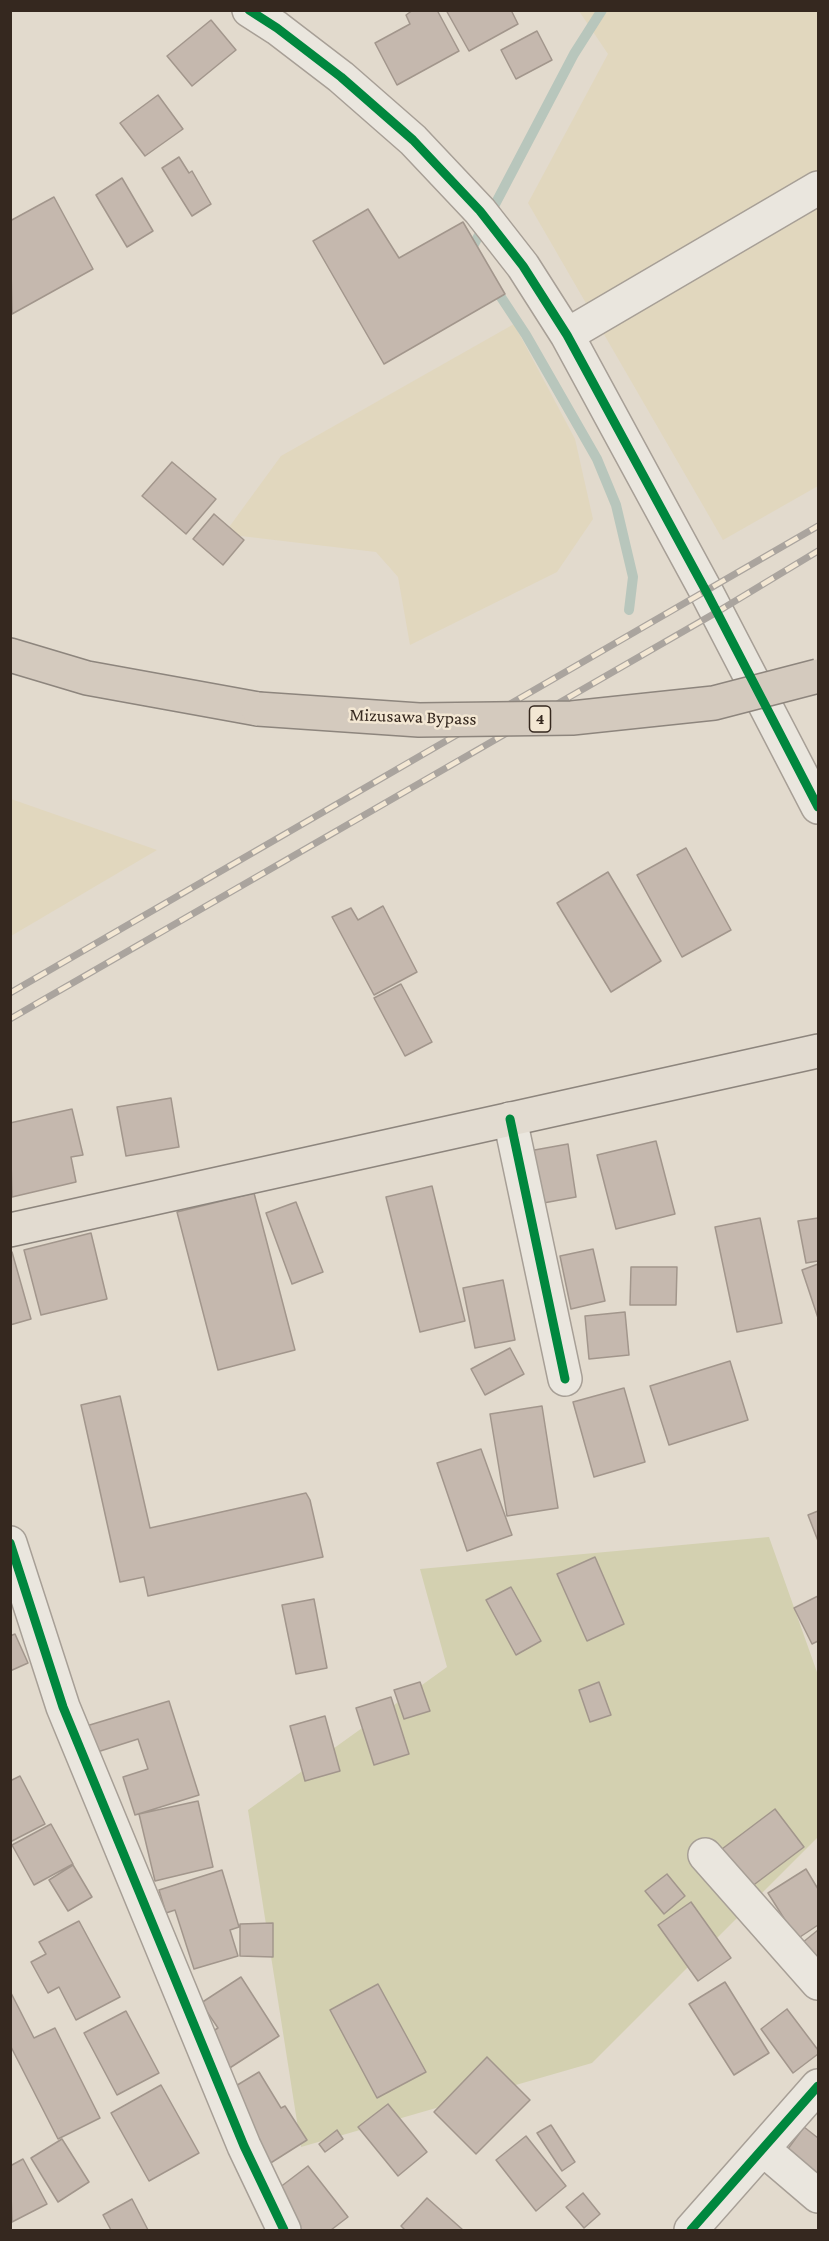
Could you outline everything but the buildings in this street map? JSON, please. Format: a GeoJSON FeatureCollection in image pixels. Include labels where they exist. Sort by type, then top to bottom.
{"type":"FeatureCollection","features":[{"type":"Feature","properties":{"kind":"highway","name":"Mizusawa Bypass"},"geometry":{"type":"LineString","coordinates":[[10,655],[87,678],[258,709],[419,720],[572,718],[714,703],[819,676]]}},
{"type":"Feature","properties":{"kind":"main road"},"geometry":{"type":"LineString","coordinates":[[10,1230],[819,1051]]}},
{"type":"Feature","properties":{"kind":"street"},"geometry":{"type":"LineString","coordinates":[[249,10],[278,28],[341,77],[413,140],[480,211],[523,266],[567,335],[707,592],[819,807]]}},
{"type":"Feature","properties":{"kind":"street"},"geometry":{"type":"LineString","coordinates":[[567,335],[819,188]]}},
{"type":"Feature","properties":{"kind":"street"},"geometry":{"type":"LineString","coordinates":[[510,1119],[565,1379]]}},
{"type":"Feature","properties":{"kind":"street"},"geometry":{"type":"LineString","coordinates":[[10,1544],[63,1707],[239,2135],[284,2230]]}},
{"type":"Feature","properties":{"kind":"street"},"geometry":{"type":"LineString","coordinates":[[705,1855],[819,1983]]}},
{"type":"Feature","properties":{"kind":"street"},"geometry":{"type":"LineString","coordinates":[[692,2230],[819,2086]]}},
{"type":"Feature","properties":{"kind":"street"},"geometry":{"type":"LineString","coordinates":[[763,2149],[819,2196]]}},
{"type":"Feature","properties":{"kind":"shaded area"},"geometry":{"type":"Polygon","coordinates":[[[579,11],[818,11],[818,486],[723,540],[528,203],[608,54],[579,11]]]}},
{"type":"Feature","properties":{"kind":"shaded area"},"geometry":{"type":"Polygon","coordinates":[[[514,324],[575,439],[593,519],[557,572],[410,645],[398,577],[376,552],[224,534],[281,456],[514,324]]]}},
{"type":"Feature","properties":{"kind":"shaded area"},"geometry":{"type":"Polygon","coordinates":[[[11,799],[157,850],[11,936],[11,799]]]}},
{"type":"Feature","properties":{"kind":"shaded area"},"geometry":{"type":"Polygon","coordinates":[[[769,1537],[818,1675],[818,1837],[592,2063],[301,2147],[248,1810],[447,1667],[420,1569],[769,1537]]]}},
{"type":"Feature","properties":{"kind":"waterway"},"geometry":{"type":"LineString","coordinates":[[471,256],[469,254],[574,54],[602,10]]}},
{"type":"Feature","properties":{"kind":"waterway"},"geometry":{"type":"LineString","coordinates":[[493,285],[526,335],[597,459],[616,505],[633,577],[629,610]]}},
{"type":"Feature","properties":{"kind":"railway"},"geometry":{"type":"LineString","coordinates":[[10,993],[818,526]]}},
{"type":"Feature","properties":{"kind":"railway"},"geometry":{"type":"LineString","coordinates":[[10,1019],[717,612],[818,551]]}},
{"type":"Feature","properties":{"kind":"cycle path"},"geometry":{"type":"LineString","coordinates":[[249,10],[277,28],[341,77],[413,140],[480,211],[523,266],[567,335],[707,593],[818,807]]}},
{"type":"Feature","properties":{"kind":"cycle path"},"geometry":{"type":"LineString","coordinates":[[510,1119],[565,1379]]}},
{"type":"Feature","properties":{"kind":"cycle path"},"geometry":{"type":"LineString","coordinates":[[10,1543],[63,1707],[244,2146],[284,2230]]}},
{"type":"Feature","properties":{"kind":"cycle path"},"geometry":{"type":"LineString","coordinates":[[691,2230],[818,2086]]}}]}
